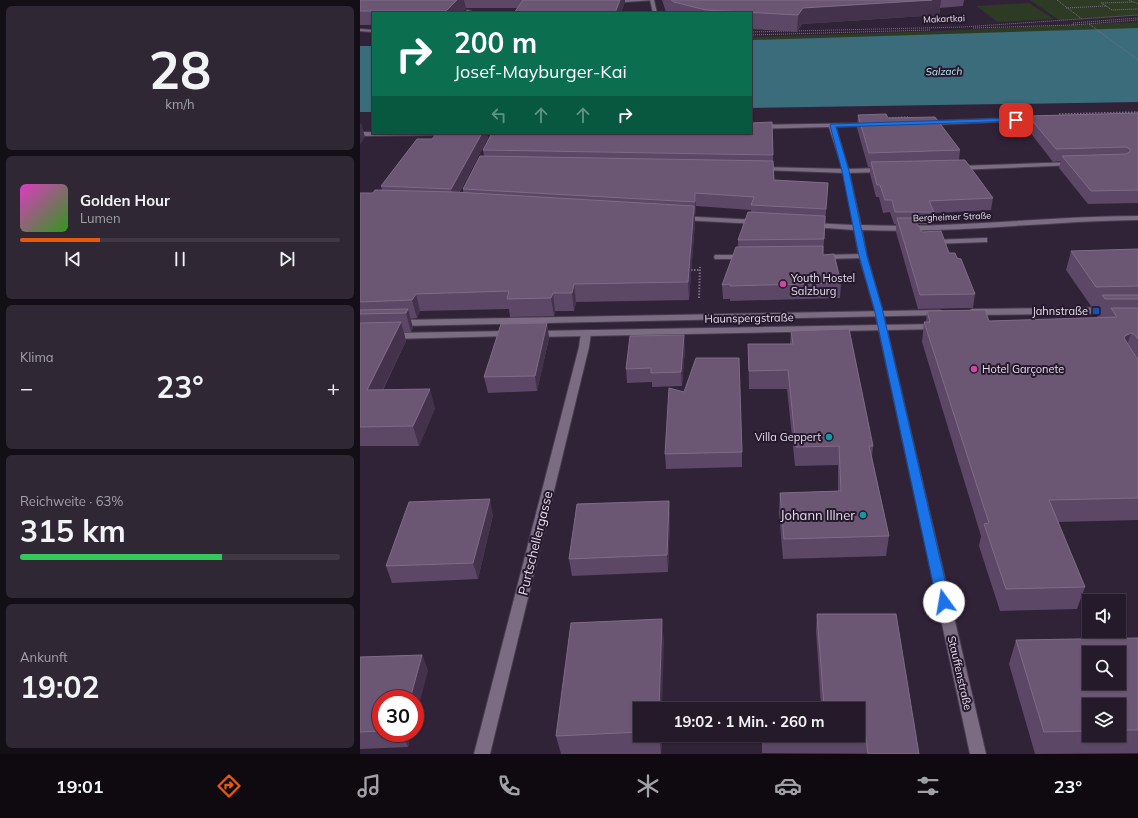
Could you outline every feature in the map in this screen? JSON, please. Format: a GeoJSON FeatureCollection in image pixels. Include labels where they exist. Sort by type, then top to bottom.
{"type":"FeatureCollection","features":[{"type":"Feature","properties":{"kind":"street"},"geometry":{"type":"LineString","coordinates":[[608,2],[652,0],[655,12]]}},
{"type":"Feature","properties":{"kind":"street"},"geometry":{"type":"LineString","coordinates":[[360,30],[372,31]]}},
{"type":"Feature","properties":{"kind":"street"},"geometry":{"type":"LineString","coordinates":[[919,123],[1052,119]]}},
{"type":"Feature","properties":{"kind":"street"},"geometry":{"type":"LineString","coordinates":[[752,127],[879,124]]}},
{"type":"Feature","properties":{"kind":"street","name":"Stauffenstraße"},"geometry":{"type":"LineString","coordinates":[[832,125],[846,171],[863,256],[879,314],[978,754]]}},
{"type":"Feature","properties":{"kind":"street"},"geometry":{"type":"LineString","coordinates":[[360,134],[372,134]]}},
{"type":"Feature","properties":{"kind":"street"},"geometry":{"type":"LineString","coordinates":[[949,168],[1084,164]]}},
{"type":"Feature","properties":{"kind":"street"},"geometry":{"type":"LineString","coordinates":[[751,169],[846,171],[893,170]]}},
{"type":"Feature","properties":{"kind":"street"},"geometry":{"type":"LineString","coordinates":[[672,217],[766,223]]}},
{"type":"Feature","properties":{"kind":"street","name":"Bergheimer Straße"},"geometry":{"type":"LineString","coordinates":[[806,225],[916,229],[1138,218]]}},
{"type":"Feature","properties":{"kind":"street"},"geometry":{"type":"LineString","coordinates":[[916,229],[922,240],[984,240]]}},
{"type":"Feature","properties":{"kind":"street"},"geometry":{"type":"LineString","coordinates":[[817,256],[863,256]]}},
{"type":"Feature","properties":{"kind":"street"},"geometry":{"type":"LineString","coordinates":[[718,257],[756,257]]}},
{"type":"Feature","properties":{"kind":"street"},"geometry":{"type":"LineString","coordinates":[[964,312],[1138,310]]}},
{"type":"Feature","properties":{"kind":"street"},"geometry":{"type":"LineString","coordinates":[[391,323],[948,313]]}},
{"type":"Feature","properties":{"kind":"street","name":"Haunspergstraße"},"geometry":{"type":"LineString","coordinates":[[384,336],[947,327]]}},
{"type":"Feature","properties":{"kind":"street","name":"Purtschellergasse"},"geometry":{"type":"LineString","coordinates":[[482,754],[584,347],[586,333]]}},
{"type":"Feature","properties":{"kind":"path"},"geometry":{"type":"LineString","coordinates":[[1057,0],[1066,8],[1086,21]]}},
{"type":"Feature","properties":{"kind":"path"},"geometry":{"type":"LineString","coordinates":[[1129,0],[1138,4]]}},
{"type":"Feature","properties":{"kind":"path"},"geometry":{"type":"LineString","coordinates":[[1133,2],[1101,3],[1112,10],[1138,9]]}},
{"type":"Feature","properties":{"kind":"path"},"geometry":{"type":"LineString","coordinates":[[1066,8],[1106,6]]}},
{"type":"Feature","properties":{"kind":"path","name":"Makartkai"},"geometry":{"type":"LineString","coordinates":[[752,34],[964,27],[1138,15]]}},
{"type":"Feature","properties":{"kind":"path","name":"Makartkai"},"geometry":{"type":"LineString","coordinates":[[1074,25],[1073,23],[1086,21],[1138,18]]}},
{"type":"Feature","properties":{"kind":"path","name":"Makartkai"},"geometry":{"type":"LineString","coordinates":[[752,34],[835,33],[1074,25],[1138,20]]}},
{"type":"Feature","properties":{"kind":"path"},"geometry":{"type":"LineString","coordinates":[[1089,24],[1138,60]]}},
{"type":"Feature","properties":{"kind":"path"},"geometry":{"type":"LineString","coordinates":[[698,305],[700,263]]}},
{"type":"Feature","properties":{"kind":"path"},"geometry":{"type":"LineString","coordinates":[[691,270],[700,270]]}},
{"type":"Feature","properties":{"kind":"green space"},"geometry":{"type":"Polygon","coordinates":[[[1030,0],[1138,0],[1138,15],[1059,20],[1030,0]]]}},
{"type":"Feature","properties":{"kind":"green space"},"geometry":{"type":"Polygon","coordinates":[[[1029,3],[1054,19],[998,22],[976,6],[1029,3]]]}},
{"type":"Feature","properties":{"kind":"green space"},"geometry":{"type":"Polygon","coordinates":[[[1138,22],[1138,28],[1129,29],[752,40],[752,37],[939,31],[1138,22]]]}},
{"type":"Feature","properties":{"kind":"water","name":"Salzach"},"geometry":{"type":"Polygon","coordinates":[[[1138,28],[1138,102],[752,108],[752,40],[1138,28]]]}},
{"type":"Feature","properties":{"kind":"water"},"geometry":{"type":"Polygon","coordinates":[[[360,46],[372,46],[372,112],[360,112],[360,46]]]}},
{"type":"Feature","properties":{"kind":"building"},"geometry":{"type":"Polygon","coordinates":[[[360,0],[457,0],[446,11],[360,11],[360,0]]]}},
{"type":"Feature","properties":{"kind":"building"},"geometry":{"type":"Polygon","coordinates":[[[523,0],[620,0],[615,12],[515,12],[523,0]]]}},
{"type":"Feature","properties":{"kind":"building"},"geometry":{"type":"Polygon","coordinates":[[[671,0],[932,0],[803,8],[798,15],[706,10],[671,0]]]}},
{"type":"Feature","properties":{"kind":"building"},"geometry":{"type":"Polygon","coordinates":[[[1138,113],[1138,190],[1091,191],[1062,156],[1126,154],[1130,152],[1130,149],[1126,147],[1056,149],[1028,116],[1138,113]]]}},
{"type":"Feature","properties":{"kind":"building"},"geometry":{"type":"Polygon","coordinates":[[[886,114],[888,118],[935,117],[960,150],[869,153],[858,115],[886,114]]]}},
{"type":"Feature","properties":{"kind":"building"},"geometry":{"type":"Polygon","coordinates":[[[772,122],[773,155],[483,150],[491,134],[752,134],[752,123],[772,122]]]}},
{"type":"Feature","properties":{"kind":"building"},"geometry":{"type":"Polygon","coordinates":[[[436,134],[481,134],[451,189],[381,186],[417,139],[432,139],[436,134]]]}},
{"type":"Feature","properties":{"kind":"building"},"geometry":{"type":"Polygon","coordinates":[[[480,156],[773,161],[774,180],[828,183],[826,209],[751,205],[754,197],[695,193],[695,202],[463,189],[480,156]]]}},
{"type":"Feature","properties":{"kind":"building"},"geometry":{"type":"Polygon","coordinates":[[[965,160],[993,198],[929,201],[934,212],[895,212],[892,200],[885,200],[880,185],[877,185],[871,162],[965,160]]]}},
{"type":"Feature","properties":{"kind":"building"},"geometry":{"type":"Polygon","coordinates":[[[375,190],[454,192],[694,206],[688,282],[574,284],[572,293],[553,293],[551,298],[507,299],[509,291],[416,294],[412,300],[360,302],[360,193],[373,193],[375,190]]]}},
{"type":"Feature","properties":{"kind":"building"},"geometry":{"type":"Polygon","coordinates":[[[748,212],[825,216],[824,239],[738,240],[748,212]]]}},
{"type":"Feature","properties":{"kind":"building"},"geometry":{"type":"Polygon","coordinates":[[[897,218],[913,218],[922,232],[941,231],[949,253],[955,253],[957,258],[961,259],[975,294],[920,295],[897,218]]]}},
{"type":"Feature","properties":{"kind":"building"},"geometry":{"type":"Polygon","coordinates":[[[823,246],[823,255],[834,254],[841,283],[722,285],[736,247],[823,246]]]}},
{"type":"Feature","properties":{"kind":"building"},"geometry":{"type":"Polygon","coordinates":[[[1138,249],[1138,286],[1096,287],[1071,251],[1138,249]]]}},
{"type":"Feature","properties":{"kind":"building"},"geometry":{"type":"Polygon","coordinates":[[[1102,295],[1138,295],[1138,299],[1105,299],[1102,295]]]}},
{"type":"Feature","properties":{"kind":"building"},"geometry":{"type":"Polygon","coordinates":[[[1111,308],[1138,308],[1138,339],[1131,333],[1124,338],[1138,360],[1138,498],[1049,500],[1085,587],[1006,589],[984,524],[989,523],[924,322],[930,322],[927,311],[985,310],[989,321],[1117,317],[1111,308]]]}},
{"type":"Feature","properties":{"kind":"building"},"geometry":{"type":"Polygon","coordinates":[[[408,309],[406,313],[360,314],[360,310],[408,309]]]}},
{"type":"Feature","properties":{"kind":"building"},"geometry":{"type":"Polygon","coordinates":[[[401,322],[367,390],[430,389],[413,426],[360,427],[360,323],[401,322]]]}},
{"type":"Feature","properties":{"kind":"building"},"geometry":{"type":"Polygon","coordinates":[[[547,323],[535,376],[484,377],[501,324],[547,323]]]}},
{"type":"Feature","properties":{"kind":"building"},"geometry":{"type":"Polygon","coordinates":[[[849,329],[873,446],[869,446],[889,536],[784,539],[780,493],[841,491],[839,446],[796,447],[788,370],[749,371],[748,344],[793,344],[791,331],[849,329]]]}},
{"type":"Feature","properties":{"kind":"building"},"geometry":{"type":"Polygon","coordinates":[[[684,335],[681,372],[651,373],[651,368],[626,369],[630,336],[684,335]]]}},
{"type":"Feature","properties":{"kind":"building"},"geometry":{"type":"Polygon","coordinates":[[[696,358],[739,358],[742,452],[665,454],[669,388],[684,392],[696,358]]]}},
{"type":"Feature","properties":{"kind":"building"},"geometry":{"type":"Polygon","coordinates":[[[490,499],[473,563],[386,566],[409,502],[490,499]]]}},
{"type":"Feature","properties":{"kind":"building"},"geometry":{"type":"Polygon","coordinates":[[[669,501],[667,555],[569,559],[577,504],[669,501]]]}},
{"type":"Feature","properties":{"kind":"building"},"geometry":{"type":"Polygon","coordinates":[[[817,614],[896,614],[919,754],[868,754],[865,737],[865,702],[824,702],[817,614]]]}},
{"type":"Feature","properties":{"kind":"building"},"geometry":{"type":"Polygon","coordinates":[[[662,619],[659,702],[633,702],[633,732],[556,736],[571,623],[662,619]]]}},
{"type":"Feature","properties":{"kind":"building"},"geometry":{"type":"Polygon","coordinates":[[[1138,638],[1138,730],[1126,730],[1126,698],[1082,698],[1082,731],[1044,732],[1016,640],[1138,638]]]}},
{"type":"Feature","properties":{"kind":"building"},"geometry":{"type":"Polygon","coordinates":[[[422,655],[412,690],[372,690],[372,731],[360,732],[360,657],[422,655]]]}},
{"type":"Feature","properties":{"kind":"place","name":"Youth Hostel Salzburg"},"geometry":{"type":"Point","coordinates":[783,284]}},
{"type":"Feature","properties":{"kind":"place","name":"Jahnstraße"},"geometry":{"type":"Point","coordinates":[1096,311]}},
{"type":"Feature","properties":{"kind":"place","name":"Hotel Garçonete"},"geometry":{"type":"Point","coordinates":[974,369]}},
{"type":"Feature","properties":{"kind":"place","name":"Villa Geppert"},"geometry":{"type":"Point","coordinates":[829,437]}},
{"type":"Feature","properties":{"kind":"place","name":"Johann Illner"},"geometry":{"type":"Point","coordinates":[863,515]}},
{"type":"Feature","properties":{"kind":"route"},"geometry":{"type":"LineString","coordinates":[[944,602],[878,308],[863,256],[846,171],[832,125],[1016,120]]}}]}
